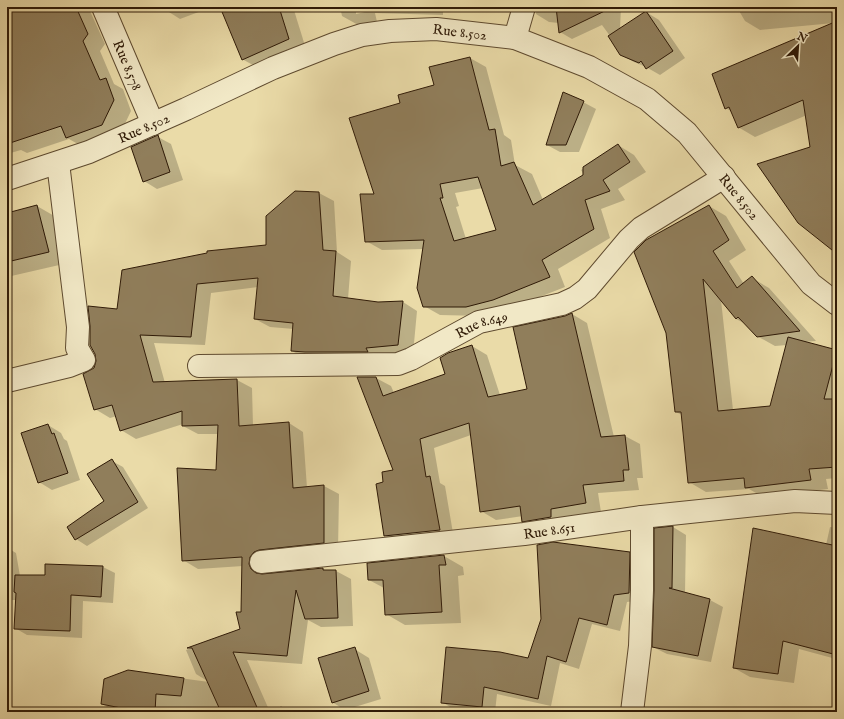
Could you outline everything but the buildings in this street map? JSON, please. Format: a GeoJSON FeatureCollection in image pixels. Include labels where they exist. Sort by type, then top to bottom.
{"type":"FeatureCollection","features":[{"type":"Feature","properties":{"kind":"street","name":"Rue 8.578"},"geometry":{"type":"LineString","coordinates":[[102,7],[153,124]]}},
{"type":"Feature","properties":{"kind":"street"},"geometry":{"type":"LineString","coordinates":[[515,38],[524,7]]}},
{"type":"Feature","properties":{"kind":"street","name":"Rue 8.502"},"geometry":{"type":"LineString","coordinates":[[7,179],[89,152],[229,90],[273,68],[334,44],[362,36],[390,31],[436,29],[515,38],[589,67],[647,98],[687,133],[811,284],[837,304]]}},
{"type":"Feature","properties":{"kind":"street"},"geometry":{"type":"LineString","coordinates":[[7,381],[69,366],[84,360],[77,348],[78,327],[58,163]]}},
{"type":"Feature","properties":{"kind":"street","name":"Rue 8.649"},"geometry":{"type":"LineString","coordinates":[[199,366],[398,364],[411,359],[478,322],[562,304],[575,298],[587,289],[629,239],[641,228],[724,177]]}},
{"type":"Feature","properties":{"kind":"street","name":"Rue 8.651"},"geometry":{"type":"LineString","coordinates":[[261,562],[524,534],[642,518],[795,501],[837,503]]}},
{"type":"Feature","properties":{"kind":"street"},"geometry":{"type":"LineString","coordinates":[[632,712],[640,646],[642,518]]}}]}
